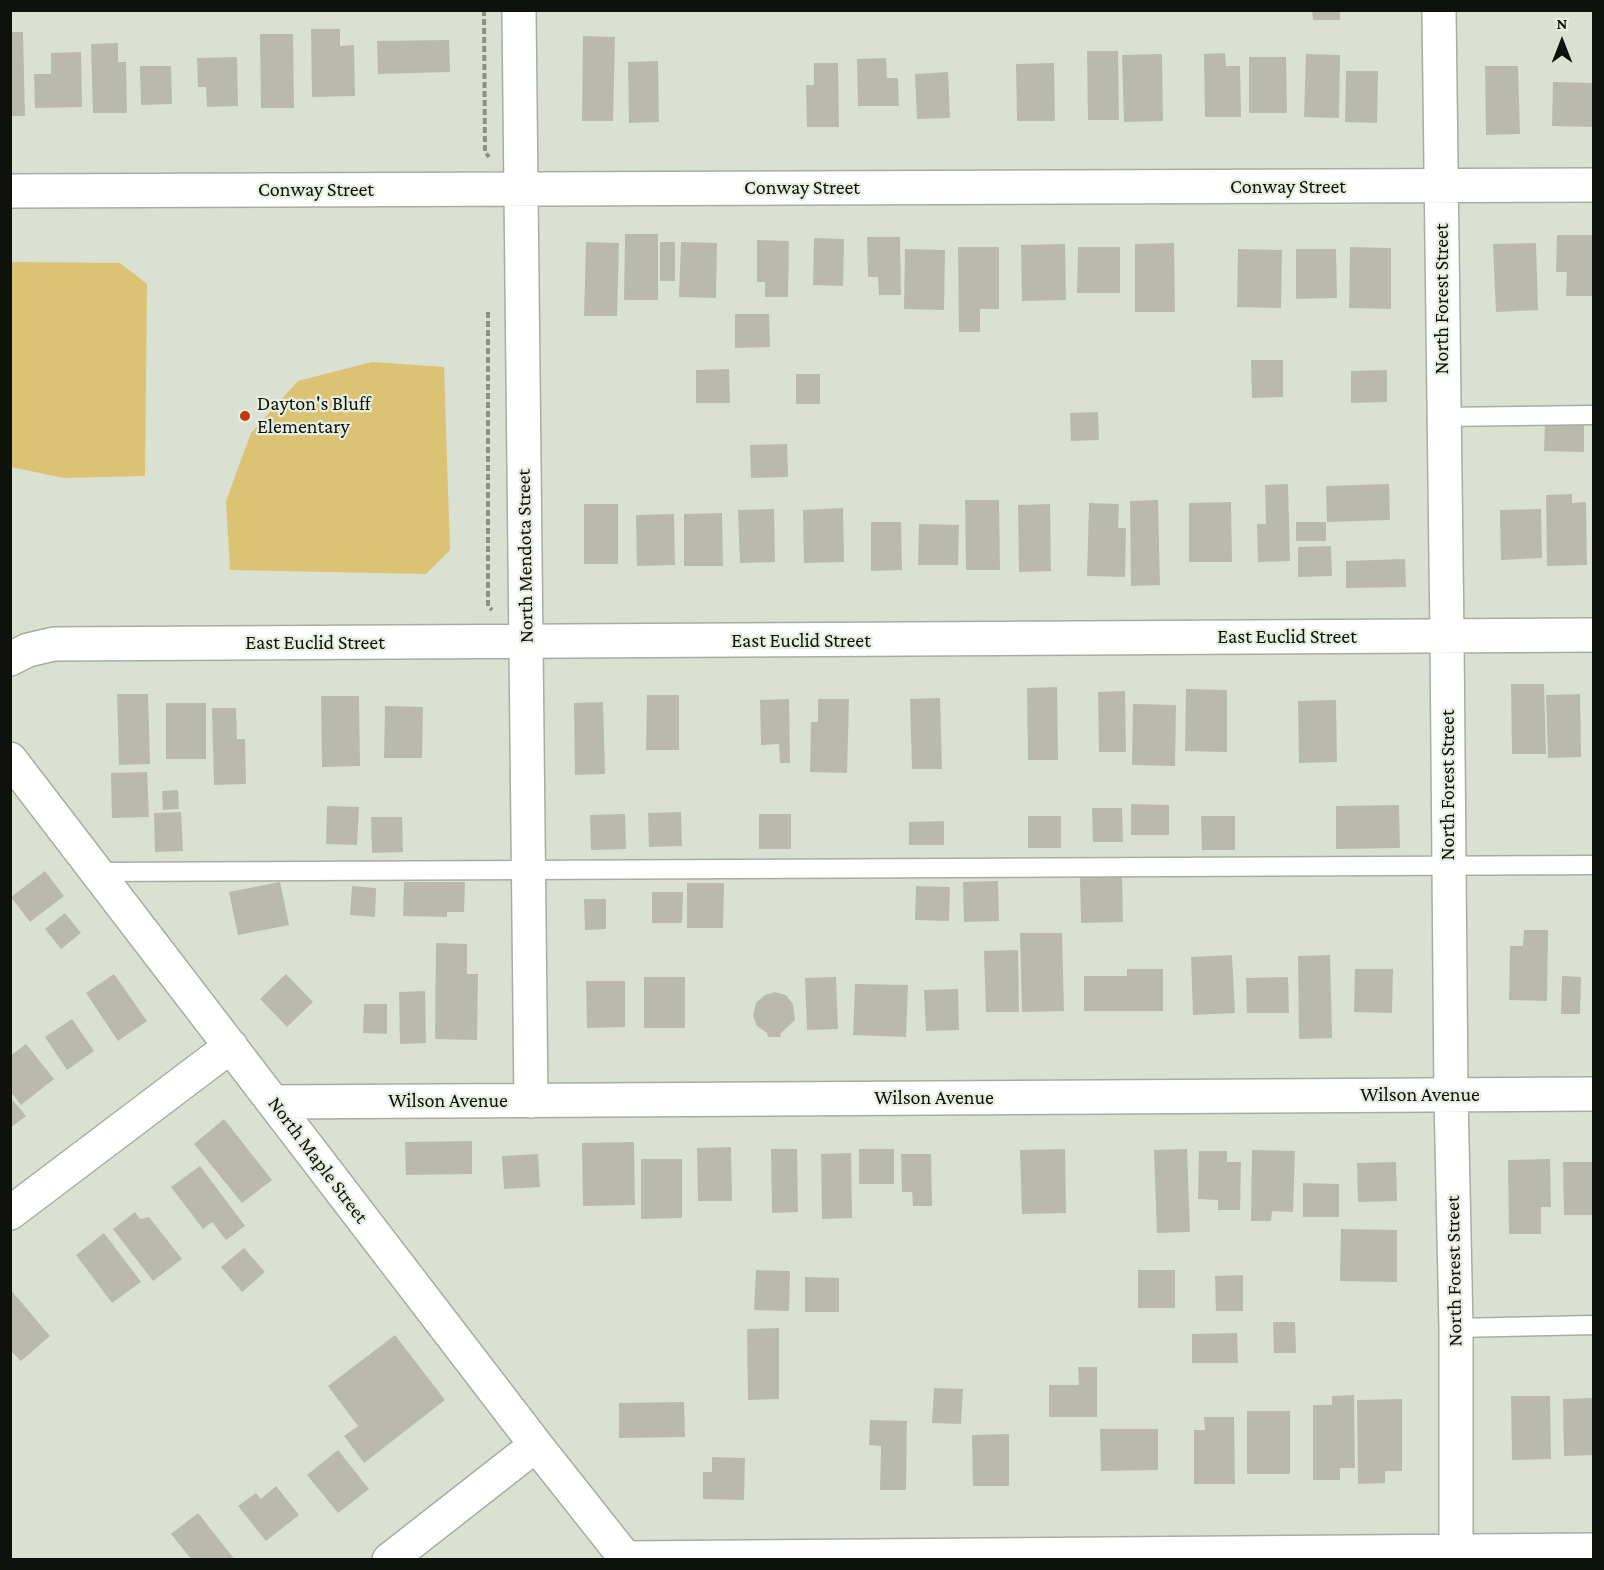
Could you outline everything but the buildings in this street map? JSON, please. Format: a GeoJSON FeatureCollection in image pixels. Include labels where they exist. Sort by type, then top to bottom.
{"type":"FeatureCollection","features":[{"type":"Feature","properties":{"kind":"street","name":"North Mendota Street"},"geometry":{"type":"LineString","coordinates":[[519,10],[531,1101]]}},
{"type":"Feature","properties":{"kind":"street","name":"North Forest Street"},"geometry":{"type":"LineString","coordinates":[[1439,10],[1451,1095],[1456,1328],[1456,1555]]}},
{"type":"Feature","properties":{"kind":"street","name":"Conway Street"},"geometry":{"type":"LineString","coordinates":[[10,191],[1593,185]]}},
{"type":"Feature","properties":{"kind":"street","name":"East Euclid Street"},"geometry":{"type":"LineString","coordinates":[[10,659],[28,650],[54,644],[1593,635]]}},
{"type":"Feature","properties":{"kind":"street","name":"North Maple Street"},"geometry":{"type":"LineString","coordinates":[[10,759],[536,1445],[627,1559]]}},
{"type":"Feature","properties":{"kind":"street"},"geometry":{"type":"LineString","coordinates":[[10,1213],[231,1046]]}},
{"type":"Feature","properties":{"kind":"street","name":"Wilson Avenue"},"geometry":{"type":"LineString","coordinates":[[274,1102],[1593,1094]]}},
{"type":"Feature","properties":{"kind":"street"},"geometry":{"type":"LineString","coordinates":[[389,1560],[536,1445]]}},
{"type":"Feature","properties":{"kind":"street"},"geometry":{"type":"LineString","coordinates":[[627,1559],[1456,1555],[1593,1550]]}},
{"type":"Feature","properties":{"kind":"lane"},"geometry":{"type":"LineString","coordinates":[[1443,417],[1593,415]]}},
{"type":"Feature","properties":{"kind":"lane"},"geometry":{"type":"LineString","coordinates":[[97,872],[1593,865]]}},
{"type":"Feature","properties":{"kind":"lane"},"geometry":{"type":"LineString","coordinates":[[1456,1328],[1593,1325]]}},
{"type":"Feature","properties":{"kind":"path"},"geometry":{"type":"LineString","coordinates":[[484,10],[484,152],[489,158]]}},
{"type":"Feature","properties":{"kind":"path"},"geometry":{"type":"LineString","coordinates":[[488,311],[489,606],[492,610]]}},
{"type":"Feature","properties":{"kind":"shaded area"},"geometry":{"type":"Polygon","coordinates":[[[10,262],[120,263],[147,284],[145,476],[64,478],[11,467],[10,262]]]}},
{"type":"Feature","properties":{"kind":"shaded area"},"geometry":{"type":"Polygon","coordinates":[[[372,362],[444,367],[450,550],[426,574],[230,570],[226,501],[251,433],[298,381],[372,362]]]}},
{"type":"Feature","properties":{"kind":"place","name":"Dayton's Bluff Elementary"},"geometry":{"type":"Point","coordinates":[245,416]}}]}
